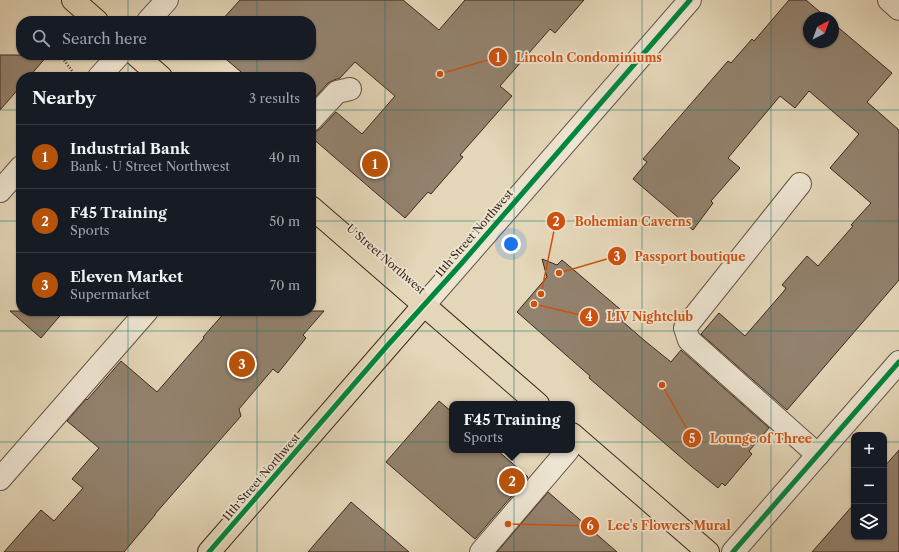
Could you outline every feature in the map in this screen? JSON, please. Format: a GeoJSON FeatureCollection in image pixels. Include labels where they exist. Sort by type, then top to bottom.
{"type":"FeatureCollection","features":[{"type":"Feature","properties":{"kind":"main road"},"geometry":{"type":"LineString","coordinates":[[72,0],[91,16]]}},
{"type":"Feature","properties":{"kind":"main road"},"geometry":{"type":"LineString","coordinates":[[142,60],[155,72]]}},
{"type":"Feature","properties":{"kind":"main road","name":"U Street Northwest"},"geometry":{"type":"LineString","coordinates":[[316,211],[535,401]]}},
{"type":"Feature","properties":{"kind":"main road","name":"11th Street Northwest"},"geometry":{"type":"LineString","coordinates":[[209,552],[424,305]]}},
{"type":"Feature","properties":{"kind":"main road"},"geometry":{"type":"LineString","coordinates":[[575,444],[708,552]]}},
{"type":"Feature","properties":{"kind":"street"},"geometry":{"type":"LineString","coordinates":[[153,16],[167,0]]}},
{"type":"Feature","properties":{"kind":"street","name":"11th Street Northwest"},"geometry":{"type":"LineString","coordinates":[[424,305],[690,0]]}},
{"type":"Feature","properties":{"kind":"street"},"geometry":{"type":"LineString","coordinates":[[888,0],[899,9]]}},
{"type":"Feature","properties":{"kind":"street"},"geometry":{"type":"LineString","coordinates":[[104,72],[114,60]]}},
{"type":"Feature","properties":{"kind":"street"},"geometry":{"type":"LineString","coordinates":[[316,115],[337,92],[350,89]]}},
{"type":"Feature","properties":{"kind":"street"},"geometry":{"type":"LineString","coordinates":[[0,191],[16,172]]}},
{"type":"Feature","properties":{"kind":"street"},"geometry":{"type":"LineString","coordinates":[[800,184],[685,328],[689,340],[818,455]]}},
{"type":"Feature","properties":{"kind":"street"},"geometry":{"type":"LineString","coordinates":[[0,479],[142,316]]}},
{"type":"Feature","properties":{"kind":"street"},"geometry":{"type":"LineString","coordinates":[[733,552],[899,362]]}},
{"type":"Feature","properties":{"kind":"street"},"geometry":{"type":"LineString","coordinates":[[480,552],[563,453]]}},
{"type":"Feature","properties":{"kind":"path"},"geometry":{"type":"LineString","coordinates":[[65,60],[73,72]]}},
{"type":"Feature","properties":{"kind":"building"},"geometry":{"type":"Polygon","coordinates":[[[240,0],[403,0],[439,30],[465,0],[584,0],[555,33],[550,29],[500,86],[512,96],[460,155],[463,157],[431,194],[428,192],[405,218],[316,141],[316,131],[336,112],[362,134],[395,96],[355,62],[340,78],[328,83],[316,96],[316,72],[241,72],[227,60],[316,60],[316,16],[226,16],[240,0]]]}},
{"type":"Feature","properties":{"kind":"building"},"geometry":{"type":"Polygon","coordinates":[[[789,0],[806,0],[820,12],[803,12],[803,48],[839,48],[839,28],[892,73],[867,102],[899,130],[899,280],[787,410],[701,334],[719,313],[745,336],[784,291],[786,288],[782,285],[807,256],[818,266],[853,226],[851,225],[871,203],[830,168],[859,134],[809,91],[795,108],[780,96],[728,158],[740,168],[711,201],[713,203],[693,230],[633,179],[647,162],[643,159],[728,61],[731,63],[752,39],[754,41],[789,0]]]}},
{"type":"Feature","properties":{"kind":"building"},"geometry":{"type":"Polygon","coordinates":[[[0,55],[16,55],[16,60],[44,60],[33,72],[16,72],[16,92],[0,110],[0,55]]]}},
{"type":"Feature","properties":{"kind":"building"},"geometry":{"type":"Polygon","coordinates":[[[542,259],[557,265],[562,260],[627,315],[622,321],[645,341],[671,362],[681,350],[769,428],[749,451],[752,454],[725,486],[722,483],[718,488],[691,466],[589,378],[590,376],[517,312],[547,277],[542,259]]]}},
{"type":"Feature","properties":{"kind":"building"},"geometry":{"type":"Polygon","coordinates":[[[10,311],[16,311],[16,316],[60,316],[41,338],[10,311]]]}},
{"type":"Feature","properties":{"kind":"building"},"geometry":{"type":"Polygon","coordinates":[[[316,311],[324,311],[303,335],[306,338],[278,373],[273,369],[239,409],[241,416],[155,514],[124,552],[4,552],[41,510],[54,521],[83,488],[72,479],[99,448],[67,421],[121,361],[157,392],[204,338],[203,337],[222,316],[316,316],[316,311]]]}},
{"type":"Feature","properties":{"kind":"building"},"geometry":{"type":"Polygon","coordinates":[[[439,401],[449,409],[449,453],[500,453],[528,477],[475,539],[386,462],[439,401]]]}},
{"type":"Feature","properties":{"kind":"building"},"geometry":{"type":"Polygon","coordinates":[[[899,450],[899,552],[812,552],[851,507],[851,540],[887,540],[887,464],[899,450]]]}},
{"type":"Feature","properties":{"kind":"building"},"geometry":{"type":"Polygon","coordinates":[[[548,492],[617,552],[497,552],[548,492]]]}},
{"type":"Feature","properties":{"kind":"building"},"geometry":{"type":"Polygon","coordinates":[[[351,502],[409,552],[308,552],[351,502]]]}},
{"type":"Feature","properties":{"kind":"cycle path"},"geometry":{"type":"LineString","coordinates":[[209,552],[690,0]]}},
{"type":"Feature","properties":{"kind":"cycle path"},"geometry":{"type":"LineString","coordinates":[[733,552],[899,362]]}},
{"type":"Feature","properties":{"kind":"place","name":"Lincoln Condominiums"},"geometry":{"type":"Point","coordinates":[440,74]}},
{"type":"Feature","properties":{"kind":"place","name":"Industrial Bank"},"geometry":{"type":"Point","coordinates":[375,164]}},
{"type":"Feature","properties":{"kind":"place","name":"Passport boutique"},"geometry":{"type":"Point","coordinates":[559,273]}},
{"type":"Feature","properties":{"kind":"place","name":"Bohemian Caverns"},"geometry":{"type":"Point","coordinates":[541,294]}},
{"type":"Feature","properties":{"kind":"place","name":"LIV Nightclub"},"geometry":{"type":"Point","coordinates":[534,304]}},
{"type":"Feature","properties":{"kind":"place","name":"Eleven Market"},"geometry":{"type":"Point","coordinates":[242,364]}},
{"type":"Feature","properties":{"kind":"place","name":"Lounge of Three"},"geometry":{"type":"Point","coordinates":[662,385]}},
{"type":"Feature","properties":{"kind":"place","name":"F45 Training"},"geometry":{"type":"Point","coordinates":[512,481]}},
{"type":"Feature","properties":{"kind":"place","name":"Lee's Flowers Mural"},"geometry":{"type":"Point","coordinates":[508,524]}}]}
